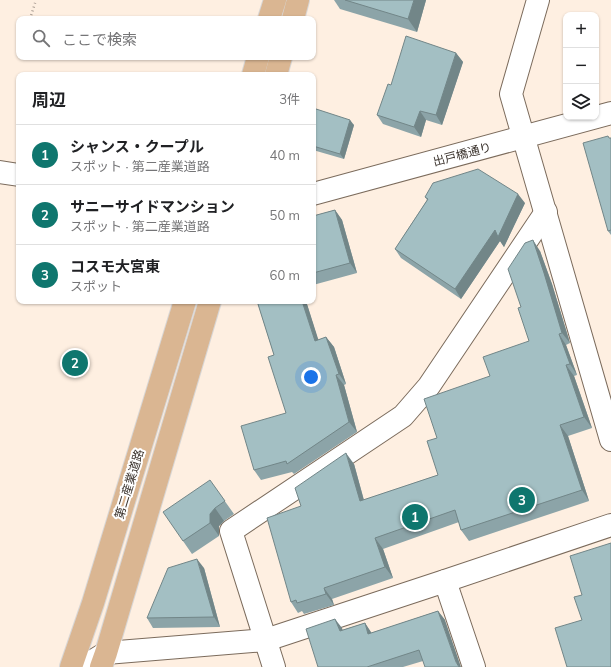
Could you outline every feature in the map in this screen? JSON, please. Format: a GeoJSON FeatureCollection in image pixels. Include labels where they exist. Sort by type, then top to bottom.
{"type":"FeatureCollection","features":[{"type":"Feature","properties":{"kind":"main road"},"geometry":{"type":"LineString","coordinates":[[270,16],[275,0]]}},
{"type":"Feature","properties":{"kind":"main road"},"geometry":{"type":"LineString","coordinates":[[294,16],[298,0]]}},
{"type":"Feature","properties":{"kind":"main road"},"geometry":{"type":"LineString","coordinates":[[254,72],[257,60]]}},
{"type":"Feature","properties":{"kind":"main road"},"geometry":{"type":"LineString","coordinates":[[277,72],[280,60]]}},
{"type":"Feature","properties":{"kind":"main road","name":"第二産業道路"},"geometry":{"type":"LineString","coordinates":[[71,667],[93,603],[184,304]]}},
{"type":"Feature","properties":{"kind":"main road"},"geometry":{"type":"LineString","coordinates":[[104,660],[209,304]]}},
{"type":"Feature","properties":{"kind":"street"},"geometry":{"type":"LineString","coordinates":[[538,0],[511,94],[546,212],[603,384],[611,440]]}},
{"type":"Feature","properties":{"kind":"street","name":"出戸橋通り"},"geometry":{"type":"LineString","coordinates":[[316,193],[611,113]]}},
{"type":"Feature","properties":{"kind":"street"},"geometry":{"type":"LineString","coordinates":[[0,172],[16,175]]}},
{"type":"Feature","properties":{"kind":"street"},"geometry":{"type":"LineString","coordinates":[[274,667],[231,531],[403,416],[429,386],[546,212]]}},
{"type":"Feature","properties":{"kind":"street"},"geometry":{"type":"LineString","coordinates":[[82,667],[104,660],[266,640],[611,525]]}},
{"type":"Feature","properties":{"kind":"street"},"geometry":{"type":"LineString","coordinates":[[445,581],[474,667]]}},
{"type":"Feature","properties":{"kind":"path"},"geometry":{"type":"LineString","coordinates":[[31,16],[36,0]]}},
{"type":"Feature","properties":{"kind":"building"},"geometry":{"type":"Polygon","coordinates":[[[345,0],[414,0],[408,19],[345,0]]]}},
{"type":"Feature","properties":{"kind":"building"},"geometry":{"type":"Polygon","coordinates":[[[406,36],[456,53],[436,115],[420,111],[414,127],[377,115],[388,84],[391,85],[406,36]]]}},
{"type":"Feature","properties":{"kind":"building"},"geometry":{"type":"Polygon","coordinates":[[[316,109],[350,120],[340,154],[316,147],[316,109]]]}},
{"type":"Feature","properties":{"kind":"building"},"geometry":{"type":"Polygon","coordinates":[[[608,136],[611,138],[611,230],[608,231],[583,143],[608,136]]]}},
{"type":"Feature","properties":{"kind":"building"},"geometry":{"type":"Polygon","coordinates":[[[478,169],[518,194],[498,237],[495,230],[455,289],[395,249],[428,199],[425,197],[433,183],[478,169]]]}},
{"type":"Feature","properties":{"kind":"building"},"geometry":{"type":"Polygon","coordinates":[[[335,210],[350,263],[316,272],[316,215],[335,210]]]}},
{"type":"Feature","properties":{"kind":"building"},"geometry":{"type":"Polygon","coordinates":[[[533,240],[562,333],[559,334],[570,364],[566,365],[584,417],[560,425],[582,490],[461,530],[455,510],[375,538],[385,567],[324,588],[326,594],[297,603],[296,600],[291,602],[267,518],[301,506],[295,488],[346,453],[360,501],[438,475],[427,441],[437,438],[424,399],[490,376],[483,357],[529,341],[518,308],[521,307],[508,269],[525,243],[533,240]]]}},
{"type":"Feature","properties":{"kind":"building"},"geometry":{"type":"Polygon","coordinates":[[[258,304],[303,304],[315,341],[326,337],[339,374],[336,375],[349,422],[287,464],[286,461],[254,470],[241,426],[286,413],[268,357],[274,355],[258,304]]]}},
{"type":"Feature","properties":{"kind":"building"},"geometry":{"type":"Polygon","coordinates":[[[210,480],[225,501],[215,508],[210,514],[210,523],[183,541],[163,512],[210,480]]]}},
{"type":"Feature","properties":{"kind":"building"},"geometry":{"type":"Polygon","coordinates":[[[611,543],[611,667],[567,667],[555,628],[582,620],[574,597],[582,595],[570,556],[611,543]]]}},
{"type":"Feature","properties":{"kind":"building"},"geometry":{"type":"Polygon","coordinates":[[[197,559],[214,617],[147,618],[168,568],[197,559]]]}},
{"type":"Feature","properties":{"kind":"building"},"geometry":{"type":"Polygon","coordinates":[[[438,611],[459,667],[425,667],[419,650],[367,667],[318,667],[306,629],[335,619],[340,631],[365,623],[368,634],[438,611]]]}},
{"type":"Feature","properties":{"kind":"place","name":"サニーサイドマンション"},"geometry":{"type":"Point","coordinates":[75,363]}},
{"type":"Feature","properties":{"kind":"place","name":"コスモ大宮東"},"geometry":{"type":"Point","coordinates":[522,500]}},
{"type":"Feature","properties":{"kind":"place","name":"シャンス・クープル"},"geometry":{"type":"Point","coordinates":[415,517]}}]}
